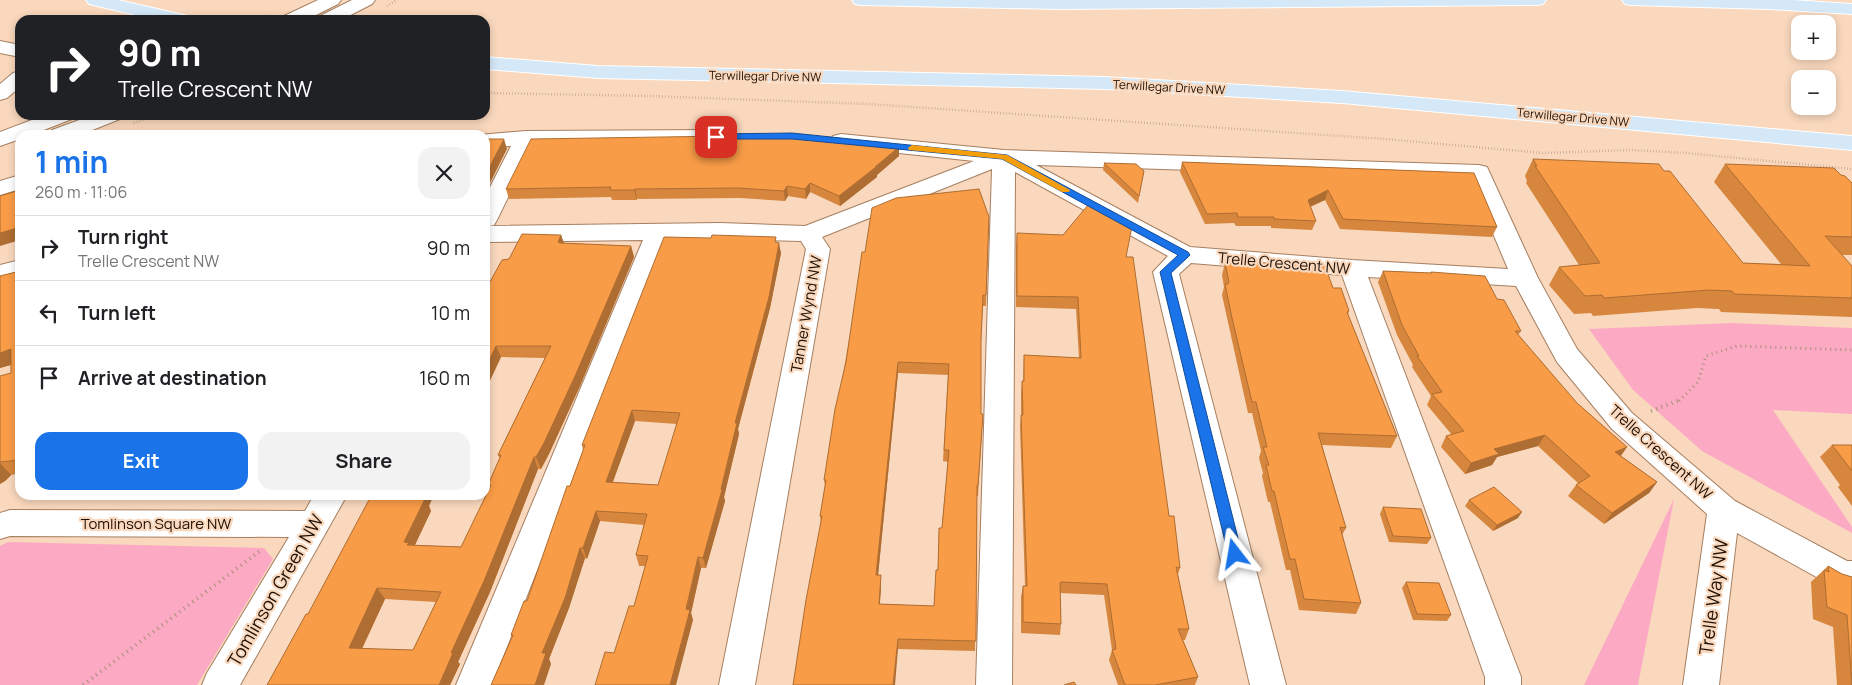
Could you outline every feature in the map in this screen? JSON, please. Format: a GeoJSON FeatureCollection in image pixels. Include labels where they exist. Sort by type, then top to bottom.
{"type":"FeatureCollection","features":[{"type":"Feature","properties":{"kind":"main road"},"geometry":{"type":"LineString","coordinates":[[94,0],[159,15]]}},
{"type":"Feature","properties":{"kind":"main road"},"geometry":{"type":"LineString","coordinates":[[861,0],[1060,4],[1537,0]]}},
{"type":"Feature","properties":{"kind":"main road"},"geometry":{"type":"LineString","coordinates":[[1631,0],[1768,4],[1852,9]]}},
{"type":"Feature","properties":{"kind":"main road","name":"Terwillegar Drive NW"},"geometry":{"type":"LineString","coordinates":[[490,63],[598,72],[1105,83],[1342,97],[1852,143]]}},
{"type":"Feature","properties":{"kind":"street"},"geometry":{"type":"LineString","coordinates":[[301,15],[332,0]]}},
{"type":"Feature","properties":{"kind":"street"},"geometry":{"type":"LineString","coordinates":[[337,15],[366,0]]}},
{"type":"Feature","properties":{"kind":"street"},"geometry":{"type":"LineString","coordinates":[[0,47],[15,50]]}},
{"type":"Feature","properties":{"kind":"street"},"geometry":{"type":"LineString","coordinates":[[0,94],[15,81]]}},
{"type":"Feature","properties":{"kind":"street"},"geometry":{"type":"LineString","coordinates":[[24,130],[51,120]]}},
{"type":"Feature","properties":{"kind":"street"},"geometry":{"type":"LineString","coordinates":[[73,130],[100,120]]}},
{"type":"Feature","properties":{"kind":"street"},"geometry":{"type":"LineString","coordinates":[[0,139],[15,133]]}},
{"type":"Feature","properties":{"kind":"street"},"geometry":{"type":"LineString","coordinates":[[490,140],[733,137]]}},
{"type":"Feature","properties":{"kind":"street"},"geometry":{"type":"LineString","coordinates":[[490,210],[526,138]]}},
{"type":"Feature","properties":{"kind":"street"},"geometry":{"type":"LineString","coordinates":[[821,139],[1004,157],[1479,172],[1525,278]]}},
{"type":"Feature","properties":{"kind":"street"},"geometry":{"type":"LineString","coordinates":[[0,158],[15,152]]}},
{"type":"Feature","properties":{"kind":"street"},"geometry":{"type":"LineString","coordinates":[[994,685],[1004,157]]}},
{"type":"Feature","properties":{"kind":"street"},"geometry":{"type":"LineString","coordinates":[[808,234],[1004,157],[1185,255],[1166,272],[1268,685]]}},
{"type":"Feature","properties":{"kind":"street"},"geometry":{"type":"LineString","coordinates":[[0,188],[15,184]]}},
{"type":"Feature","properties":{"kind":"street","name":"Tanner Wynd NW"},"geometry":{"type":"LineString","coordinates":[[490,234],[720,231],[808,234],[818,249],[737,685]]}},
{"type":"Feature","properties":{"kind":"street"},"geometry":{"type":"LineString","coordinates":[[474,685],[658,232]]}},
{"type":"Feature","properties":{"kind":"street","name":"Trelle Crescent NW"},"geometry":{"type":"LineString","coordinates":[[1185,255],[1352,268],[1525,278],[1567,355],[1622,421],[1724,510],[1841,574],[1852,576]]}},
{"type":"Feature","properties":{"kind":"street"},"geometry":{"type":"LineString","coordinates":[[1352,268],[1502,677],[1503,685]]}},
{"type":"Feature","properties":{"kind":"street"},"geometry":{"type":"LineString","coordinates":[[0,274],[15,270]]}},
{"type":"Feature","properties":{"kind":"street","name":"Tomlinson Green NW"},"geometry":{"type":"LineString","coordinates":[[220,685],[328,500]]}},
{"type":"Feature","properties":{"kind":"street","name":"Trelle Way NW"},"geometry":{"type":"LineString","coordinates":[[1706,683],[1724,510]]}},
{"type":"Feature","properties":{"kind":"street","name":"Tomlinson Square NW"},"geometry":{"type":"LineString","coordinates":[[0,526],[10,523],[313,524]]}},
{"type":"Feature","properties":{"kind":"path"},"geometry":{"type":"LineString","coordinates":[[490,93],[650,96],[868,104],[1385,139],[1543,153],[1631,150],[1686,152],[1852,169]]}},
{"type":"Feature","properties":{"kind":"path"},"geometry":{"type":"LineString","coordinates":[[1622,421],[1678,402],[1698,382],[1706,356],[1737,346],[1852,350]]}},
{"type":"Feature","properties":{"kind":"path"},"geometry":{"type":"LineString","coordinates":[[83,685],[264,548]]}},
{"type":"Feature","properties":{"kind":"shaded area"},"geometry":{"type":"Polygon","coordinates":[[[1731,323],[1852,328],[1852,414],[1773,410],[1852,527],[1852,533],[1702,451],[1633,390],[1589,329],[1731,323]]]}},
{"type":"Feature","properties":{"kind":"shaded area"},"geometry":{"type":"Polygon","coordinates":[[[1674,499],[1638,685],[1584,685],[1674,499]]]}},
{"type":"Feature","properties":{"kind":"shaded area"},"geometry":{"type":"Polygon","coordinates":[[[8,542],[264,548],[273,559],[197,685],[0,685],[0,546],[8,542]]]}},
{"type":"Feature","properties":{"kind":"building"},"geometry":{"type":"Polygon","coordinates":[[[791,135],[899,147],[839,196],[810,183],[805,189],[787,186],[784,191],[738,188],[610,190],[611,187],[506,189],[531,139],[791,135]]]}},
{"type":"Feature","properties":{"kind":"building"},"geometry":{"type":"Polygon","coordinates":[[[490,139],[504,139],[490,166],[490,139]]]}},
{"type":"Feature","properties":{"kind":"building"},"geometry":{"type":"Polygon","coordinates":[[[1533,159],[1659,164],[1664,171],[1670,171],[1743,263],[1810,266],[1725,164],[1834,168],[1852,183],[1852,237],[1825,236],[1852,266],[1852,298],[1734,294],[1732,291],[1709,290],[1604,298],[1602,295],[1585,296],[1559,267],[1600,263],[1535,166],[1537,166],[1533,159]]]}},
{"type":"Feature","properties":{"kind":"building"},"geometry":{"type":"Polygon","coordinates":[[[1182,162],[1474,173],[1497,227],[1343,219],[1328,190],[1308,200],[1316,221],[1274,219],[1274,217],[1238,217],[1237,213],[1207,214],[1182,162]]]}},
{"type":"Feature","properties":{"kind":"building"},"geometry":{"type":"Polygon","coordinates":[[[1104,163],[1136,164],[1144,171],[1139,196],[1104,163]]]}},
{"type":"Feature","properties":{"kind":"building"},"geometry":{"type":"Polygon","coordinates":[[[979,189],[989,217],[986,295],[983,295],[981,339],[981,414],[983,414],[977,485],[976,641],[898,639],[893,685],[793,685],[806,600],[822,516],[820,516],[826,480],[824,480],[835,409],[846,362],[862,252],[865,252],[872,208],[896,198],[979,189]],[[898,362],[876,575],[881,575],[879,604],[934,606],[936,570],[938,570],[939,528],[942,528],[949,450],[944,450],[949,364],[898,362]]]}},
{"type":"Feature","properties":{"kind":"building"},"geometry":{"type":"Polygon","coordinates":[[[15,192],[15,228],[0,233],[0,196],[15,192]]]}},
{"type":"Feature","properties":{"kind":"building"},"geometry":{"type":"Polygon","coordinates":[[[1088,205],[1101,209],[1132,226],[1126,257],[1133,257],[1169,516],[1174,516],[1180,568],[1176,567],[1189,629],[1178,629],[1198,677],[1155,685],[1125,685],[1112,650],[1116,649],[1107,584],[1061,582],[1061,624],[1023,622],[1023,586],[1027,586],[1021,415],[1023,415],[1022,381],[1024,381],[1024,355],[1081,358],[1078,297],[1017,296],[1017,233],[1063,235],[1088,205]]]}},
{"type":"Feature","properties":{"kind":"building"},"geometry":{"type":"Polygon","coordinates":[[[522,234],[561,235],[558,242],[560,243],[631,246],[576,374],[544,443],[536,457],[534,457],[484,581],[451,653],[453,653],[439,685],[267,685],[306,614],[308,614],[369,500],[425,500],[404,542],[409,543],[407,545],[461,547],[484,500],[490,500],[490,480],[501,455],[498,455],[551,346],[496,346],[490,359],[490,282],[502,260],[509,259],[522,234]],[[377,588],[349,648],[413,650],[441,592],[377,588]]]}},
{"type":"Feature","properties":{"kind":"building"},"geometry":{"type":"Polygon","coordinates":[[[712,235],[776,237],[775,242],[779,243],[769,297],[735,423],[737,423],[722,490],[703,558],[698,557],[686,609],[690,610],[670,685],[595,685],[605,652],[614,653],[629,606],[634,606],[648,556],[636,555],[647,514],[596,511],[583,548],[580,548],[565,598],[542,653],[546,653],[535,685],[491,685],[513,635],[511,635],[524,601],[527,601],[567,486],[570,486],[585,445],[582,445],[664,237],[711,238],[712,235]],[[632,410],[606,482],[658,485],[680,413],[632,410]]]}},
{"type":"Feature","properties":{"kind":"building"},"geometry":{"type":"Polygon","coordinates":[[[1230,261],[1325,266],[1333,288],[1341,288],[1349,311],[1347,312],[1397,436],[1318,433],[1346,528],[1340,527],[1361,603],[1304,599],[1295,559],[1290,559],[1274,491],[1272,491],[1266,465],[1269,465],[1263,447],[1267,447],[1256,402],[1252,402],[1232,318],[1225,284],[1229,282],[1225,263],[1231,264],[1230,261]]]}},
{"type":"Feature","properties":{"kind":"building"},"geometry":{"type":"Polygon","coordinates":[[[1383,271],[1485,276],[1497,299],[1504,300],[1521,331],[1515,331],[1577,403],[1627,447],[1615,452],[1657,482],[1612,513],[1576,485],[1590,476],[1545,435],[1494,449],[1499,454],[1471,463],[1446,436],[1464,431],[1432,394],[1442,392],[1417,356],[1419,356],[1402,325],[1383,271]]]}},
{"type":"Feature","properties":{"kind":"building"},"geometry":{"type":"Polygon","coordinates":[[[15,272],[15,460],[0,462],[0,376],[11,373],[11,349],[0,353],[0,276],[15,272]]]}},
{"type":"Feature","properties":{"kind":"building"},"geometry":{"type":"Polygon","coordinates":[[[1832,445],[1852,445],[1852,471],[1832,445]]]}},
{"type":"Feature","properties":{"kind":"building"},"geometry":{"type":"Polygon","coordinates":[[[1494,487],[1522,512],[1497,525],[1469,500],[1494,487]]]}},
{"type":"Feature","properties":{"kind":"building"},"geometry":{"type":"Polygon","coordinates":[[[1383,507],[1421,509],[1431,538],[1393,536],[1383,507]]]}},
{"type":"Feature","properties":{"kind":"building"},"geometry":{"type":"Polygon","coordinates":[[[1828,566],[1852,577],[1852,685],[1847,615],[1827,607],[1824,570],[1829,572],[1828,566]]]}},
{"type":"Feature","properties":{"kind":"building"},"geometry":{"type":"Polygon","coordinates":[[[1406,582],[1439,583],[1451,615],[1417,614],[1406,582]]]}},
{"type":"Feature","properties":{"kind":"building"},"geometry":{"type":"Polygon","coordinates":[[[1074,682],[1076,685],[1064,685],[1074,682]]]}},
{"type":"Feature","properties":{"kind":"slow traffic"},"geometry":{"type":"LineString","coordinates":[[912,148],[1004,157],[1065,190]]}},
{"type":"Feature","properties":{"kind":"route"},"geometry":{"type":"LineString","coordinates":[[716,137],[792,136],[1004,157],[1185,255],[1166,272],[1235,554]]}}]}
